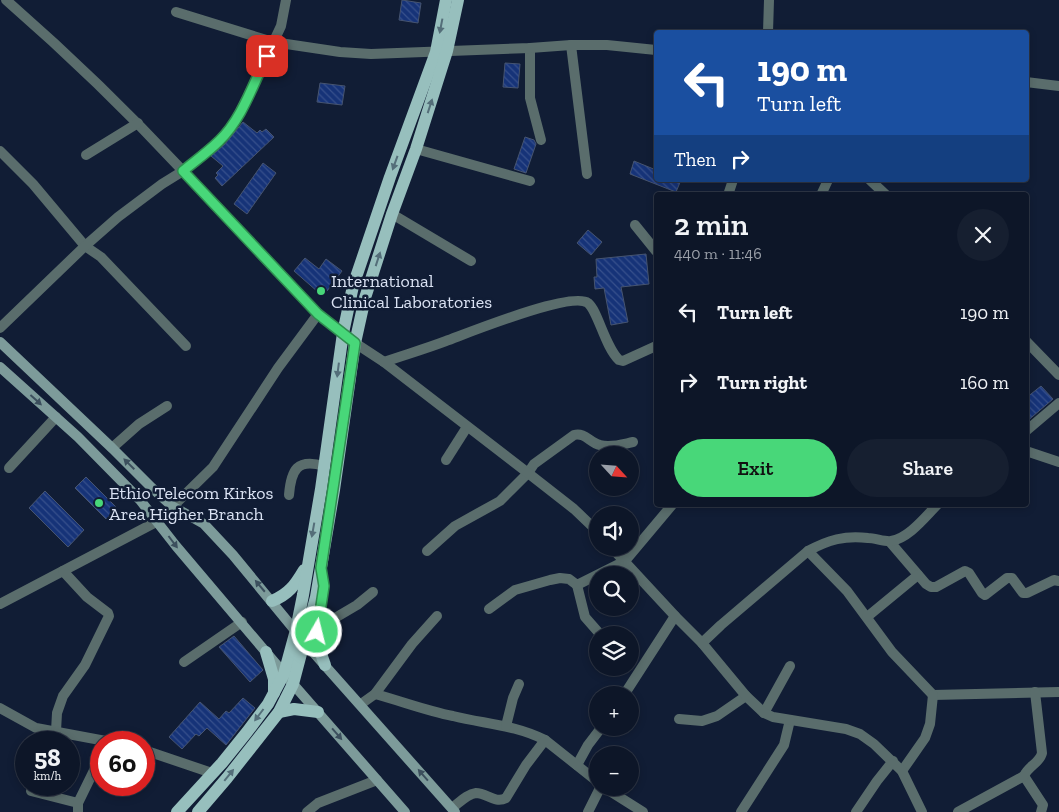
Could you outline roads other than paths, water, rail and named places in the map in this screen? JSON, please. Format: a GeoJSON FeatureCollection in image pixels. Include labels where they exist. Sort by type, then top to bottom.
{"type":"FeatureCollection","features":[{"type":"Feature","properties":{"kind":"main road"},"geometry":{"type":"LineString","coordinates":[[176,812],[247,732],[274,695],[284,674],[296,630],[324,466],[342,333],[353,286],[376,218],[442,51],[446,0]]}},
{"type":"Feature","properties":{"kind":"main road"},"geometry":{"type":"LineString","coordinates":[[198,812],[228,778],[279,712],[293,684],[305,642],[321,568],[355,343],[365,298],[392,214],[416,149],[442,51],[458,0]]}},
{"type":"Feature","properties":{"kind":"main road"},"geometry":{"type":"LineString","coordinates":[[0,342],[172,506],[204,524],[233,555],[325,665],[454,810]]}},
{"type":"Feature","properties":{"kind":"main road"},"geometry":{"type":"LineString","coordinates":[[1,370],[56,418],[134,493],[284,674],[405,812]]}},
{"type":"Feature","properties":{"kind":"main road"},"geometry":{"type":"LineString","coordinates":[[272,601],[284,596],[296,583],[307,565]]}},
{"type":"Feature","properties":{"kind":"main road"},"geometry":{"type":"LineString","coordinates":[[321,568],[324,586],[318,628],[318,644],[325,665]]}},
{"type":"Feature","properties":{"kind":"main road"},"geometry":{"type":"LineString","coordinates":[[266,652],[274,679],[274,695]]}},
{"type":"Feature","properties":{"kind":"main road"},"geometry":{"type":"LineString","coordinates":[[279,712],[294,709],[318,712]]}},
{"type":"Feature","properties":{"kind":"street"},"geometry":{"type":"LineString","coordinates":[[6,0],[51,39],[138,123],[318,314],[355,343],[384,362],[528,473],[574,509],[589,523]]}},
{"type":"Feature","properties":{"kind":"street"},"geometry":{"type":"LineString","coordinates":[[0,328],[118,217],[162,184],[183,171],[220,140],[234,123],[281,26],[286,0]]}},
{"type":"Feature","properties":{"kind":"street"},"geometry":{"type":"LineString","coordinates":[[768,30],[769,0]]}},
{"type":"Feature","properties":{"kind":"street"},"geometry":{"type":"LineString","coordinates":[[176,12],[273,42],[355,53],[571,45],[607,45],[654,50]]}},
{"type":"Feature","properties":{"kind":"street"},"geometry":{"type":"LineString","coordinates":[[571,45],[587,174]]}},
{"type":"Feature","properties":{"kind":"street"},"geometry":{"type":"LineString","coordinates":[[530,48],[530,98],[541,140]]}},
{"type":"Feature","properties":{"kind":"street"},"geometry":{"type":"LineString","coordinates":[[1029,82],[1059,86]]}},
{"type":"Feature","properties":{"kind":"street"},"geometry":{"type":"LineString","coordinates":[[86,154],[138,123]]}},
{"type":"Feature","properties":{"kind":"street"},"geometry":{"type":"LineString","coordinates":[[416,149],[530,181]]}},
{"type":"Feature","properties":{"kind":"street"},"geometry":{"type":"LineString","coordinates":[[0,151],[33,184],[85,246],[101,257],[186,346]]}},
{"type":"Feature","properties":{"kind":"street"},"geometry":{"type":"LineString","coordinates":[[872,182],[883,192]]}},
{"type":"Feature","properties":{"kind":"street"},"geometry":{"type":"LineString","coordinates":[[392,214],[471,261]]}},
{"type":"Feature","properties":{"kind":"street"},"geometry":{"type":"LineString","coordinates":[[635,225],[654,249]]}},
{"type":"Feature","properties":{"kind":"street"},"geometry":{"type":"LineString","coordinates":[[384,362],[444,342],[500,320],[560,303],[580,301],[586,302],[591,307],[603,335],[619,360],[623,361],[654,347]]}},
{"type":"Feature","properties":{"kind":"street"},"geometry":{"type":"LineString","coordinates":[[0,604],[158,521],[213,467],[278,368],[318,314]]}},
{"type":"Feature","properties":{"kind":"street"},"geometry":{"type":"LineString","coordinates":[[1029,344],[1059,375]]}},
{"type":"Feature","properties":{"kind":"street"},"geometry":{"type":"LineString","coordinates":[[1029,428],[1059,403]]}},
{"type":"Feature","properties":{"kind":"street"},"geometry":{"type":"LineString","coordinates":[[112,448],[139,424],[167,406]]}},
{"type":"Feature","properties":{"kind":"street"},"geometry":{"type":"LineString","coordinates":[[9,468],[56,418]]}},
{"type":"Feature","properties":{"kind":"street"},"geometry":{"type":"LineString","coordinates":[[446,460],[468,427]]}},
{"type":"Feature","properties":{"kind":"street"},"geometry":{"type":"LineString","coordinates":[[427,551],[460,523],[500,501],[528,473],[534,464],[574,435],[579,434],[602,446],[616,446],[633,442]]}},
{"type":"Feature","properties":{"kind":"street"},"geometry":{"type":"LineString","coordinates":[[1029,452],[1059,462]]}},
{"type":"Feature","properties":{"kind":"street"},"geometry":{"type":"LineString","coordinates":[[289,495],[292,474],[296,468],[310,462],[324,466]]}},
{"type":"Feature","properties":{"kind":"street"},"geometry":{"type":"LineString","coordinates":[[577,586],[625,561],[670,507]]}},
{"type":"Feature","properties":{"kind":"street"},"geometry":{"type":"LineString","coordinates":[[702,643],[808,550],[824,542],[844,538],[860,537],[890,542],[909,532],[935,507]]}},
{"type":"Feature","properties":{"kind":"street"},"geometry":{"type":"LineString","coordinates":[[890,542],[926,584],[931,587],[936,587],[965,571],[969,573],[982,594],[985,595],[1007,578],[1012,578],[1023,593],[1027,593],[1054,580],[1059,581]]}},
{"type":"Feature","properties":{"kind":"street"},"geometry":{"type":"LineString","coordinates":[[808,550],[847,591],[892,652],[933,695],[1059,692]]}},
{"type":"Feature","properties":{"kind":"street"},"geometry":{"type":"LineString","coordinates":[[620,556],[702,643],[746,696],[764,713],[773,717],[846,729],[860,734],[874,744],[902,771],[922,812]]}},
{"type":"Feature","properties":{"kind":"street"},"geometry":{"type":"LineString","coordinates":[[0,708],[36,728],[56,731],[58,713],[63,696],[86,664],[109,616],[64,571]]}},
{"type":"Feature","properties":{"kind":"street"},"geometry":{"type":"LineString","coordinates":[[867,617],[918,575]]}},
{"type":"Feature","properties":{"kind":"street"},"geometry":{"type":"LineString","coordinates":[[490,609],[514,590],[550,580],[569,579],[577,586],[584,617],[592,626]]}},
{"type":"Feature","properties":{"kind":"street"},"geometry":{"type":"LineString","coordinates":[[318,628],[357,605],[373,592]]}},
{"type":"Feature","properties":{"kind":"street"},"geometry":{"type":"LineString","coordinates":[[361,704],[375,694],[412,644],[437,616]]}},
{"type":"Feature","properties":{"kind":"street"},"geometry":{"type":"LineString","coordinates":[[630,686],[675,616]]}},
{"type":"Feature","properties":{"kind":"street"},"geometry":{"type":"LineString","coordinates":[[184,662],[242,622]]}},
{"type":"Feature","properties":{"kind":"street"},"geometry":{"type":"LineString","coordinates":[[764,713],[790,666]]}},
{"type":"Feature","properties":{"kind":"street"},"geometry":{"type":"LineString","coordinates":[[506,726],[511,704],[519,684]]}},
{"type":"Feature","properties":{"kind":"street"},"geometry":{"type":"LineString","coordinates":[[958,812],[1024,776],[1026,771],[1041,758],[1035,692]]}},
{"type":"Feature","properties":{"kind":"street"},"geometry":{"type":"LineString","coordinates":[[375,694],[450,716],[529,732],[546,740],[589,775]]}},
{"type":"Feature","properties":{"kind":"street"},"geometry":{"type":"LineString","coordinates":[[902,771],[925,738],[930,724],[933,695]]}},
{"type":"Feature","properties":{"kind":"street"},"geometry":{"type":"LineString","coordinates":[[679,719],[702,721],[716,716],[746,696]]}},
{"type":"Feature","properties":{"kind":"street"},"geometry":{"type":"LineString","coordinates":[[741,812],[784,745],[790,720]]}},
{"type":"Feature","properties":{"kind":"street"},"geometry":{"type":"LineString","coordinates":[[577,765],[595,736]]}},
{"type":"Feature","properties":{"kind":"street"},"geometry":{"type":"LineString","coordinates":[[454,810],[468,796],[476,793],[494,800],[506,798],[526,765],[546,740]]}},
{"type":"Feature","properties":{"kind":"street"},"geometry":{"type":"LineString","coordinates":[[155,754],[212,773]]}},
{"type":"Feature","properties":{"kind":"street"},"geometry":{"type":"LineString","coordinates":[[856,812],[876,781],[893,761]]}},
{"type":"Feature","properties":{"kind":"street"},"geometry":{"type":"LineString","coordinates":[[1024,776],[1043,805],[1041,812]]}},
{"type":"Feature","properties":{"kind":"street"},"geometry":{"type":"LineString","coordinates":[[307,812],[318,803],[377,780]]}},
{"type":"Feature","properties":{"kind":"street"},"geometry":{"type":"LineString","coordinates":[[45,796],[78,808],[90,781]]}},
{"type":"Feature","properties":{"kind":"street"},"geometry":{"type":"LineString","coordinates":[[588,812],[596,796]]}},
{"type":"Feature","properties":{"kind":"street"},"geometry":{"type":"LineString","coordinates":[[618,796],[643,812]]}},
{"type":"Feature","properties":{"kind":"place","name":"International Clinical Laboratories"},"geometry":{"type":"Point","coordinates":[321,291]}},
{"type":"Feature","properties":{"kind":"place","name":"Ethio Telecom Kirkos Area Higher Branch"},"geometry":{"type":"Point","coordinates":[99,503]}}]}
